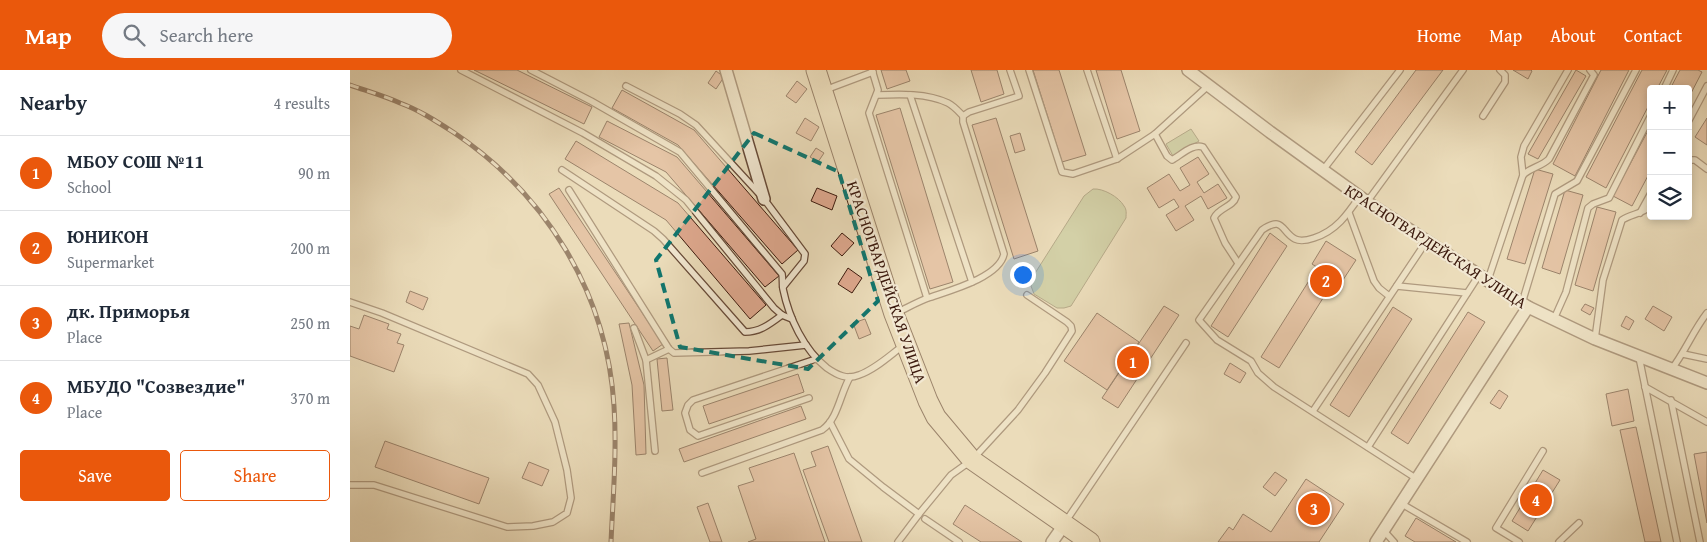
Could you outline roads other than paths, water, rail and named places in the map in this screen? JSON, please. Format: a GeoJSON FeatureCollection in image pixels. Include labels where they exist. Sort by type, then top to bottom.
{"type":"FeatureCollection","features":[{"type":"Feature","properties":{"kind":"main road","name":"КРАСНОГВАРДЕЙСКАЯ УЛИЦА"},"geometry":{"type":"LineString","coordinates":[[816,70],[894,314],[936,417],[972,460],[1090,542]]}},
{"type":"Feature","properties":{"kind":"street"},"geometry":{"type":"LineString","coordinates":[[726,70],[764,199]]}},
{"type":"Feature","properties":{"kind":"street","name":"КРАСНОГВАРДЕЙСКАЯ УЛИЦА"},"geometry":{"type":"LineString","coordinates":[[1188,70],[1363,199],[1426,242],[1484,277],[1525,306],[1595,339],[1671,370],[1707,382]]}},
{"type":"Feature","properties":{"kind":"street"},"geometry":{"type":"LineString","coordinates":[[1376,542],[1418,480],[1525,306]]}},
{"type":"Feature","properties":{"kind":"street"},"geometry":{"type":"LineString","coordinates":[[1052,542],[1064,525]]}},
{"type":"Feature","properties":{"kind":"lane"},"geometry":{"type":"LineString","coordinates":[[461,70],[583,134],[670,186],[686,200],[774,308],[782,315],[792,319]]}},
{"type":"Feature","properties":{"kind":"lane"},"geometry":{"type":"LineString","coordinates":[[531,70],[592,101],[680,152],[782,274],[783,287],[792,319],[806,345],[816,359],[837,375],[850,377],[859,375],[871,369],[905,344]]}},
{"type":"Feature","properties":{"kind":"lane"},"geometry":{"type":"LineString","coordinates":[[894,314],[927,298],[972,282],[1000,264],[1004,254],[963,122],[964,116],[969,112],[1019,96],[1010,70]]}},
{"type":"Feature","properties":{"kind":"lane"},"geometry":{"type":"LineString","coordinates":[[1029,70],[1062,172],[1073,174],[1117,159],[1155,134],[1208,86]]}},
{"type":"Feature","properties":{"kind":"lane"},"geometry":{"type":"LineString","coordinates":[[1088,70],[1117,159]]}},
{"type":"Feature","properties":{"kind":"lane"},"geometry":{"type":"LineString","coordinates":[[1323,170],[1400,70]]}},
{"type":"Feature","properties":{"kind":"lane"},"geometry":{"type":"LineString","coordinates":[[1418,480],[1274,387],[1258,373],[1251,362],[1217,340],[1199,320],[1262,230],[1276,224],[1282,226],[1295,239],[1303,240],[1323,235],[1341,223],[1363,199],[1463,70]]}},
{"type":"Feature","properties":{"kind":"lane"},"geometry":{"type":"LineString","coordinates":[[1483,116],[1505,82],[1505,75],[1500,70]]}},
{"type":"Feature","properties":{"kind":"lane"},"geometry":{"type":"LineString","coordinates":[[1523,175],[1521,157],[1524,146],[1568,70]]}},
{"type":"Feature","properties":{"kind":"lane"},"geometry":{"type":"LineString","coordinates":[[1368,447],[1468,293],[1484,277],[1523,175],[1529,169],[1545,163],[1549,159],[1594,75],[1590,70]]}},
{"type":"Feature","properties":{"kind":"lane"},"geometry":{"type":"LineString","coordinates":[[1525,306],[1555,194],[1578,182],[1636,70]]}},
{"type":"Feature","properties":{"kind":"lane"},"geometry":{"type":"LineString","coordinates":[[1666,85],[1673,70]]}},
{"type":"Feature","properties":{"kind":"lane"},"geometry":{"type":"LineString","coordinates":[[823,91],[872,71],[878,90],[869,113],[927,298]]}},
{"type":"Feature","properties":{"kind":"lane"},"geometry":{"type":"LineString","coordinates":[[626,86],[680,114],[696,125],[764,199],[805,254],[804,261],[783,287]]}},
{"type":"Feature","properties":{"kind":"lane"},"geometry":{"type":"LineString","coordinates":[[1692,114],[1707,86]]}},
{"type":"Feature","properties":{"kind":"lane"},"geometry":{"type":"LineString","coordinates":[[877,95],[922,96],[949,103],[964,116]]}},
{"type":"Feature","properties":{"kind":"lane"},"geometry":{"type":"LineString","coordinates":[[910,95],[972,282]]}},
{"type":"Feature","properties":{"kind":"lane"},"geometry":{"type":"LineString","coordinates":[[1554,320],[1566,292],[1588,208],[1609,198],[1647,122]]}},
{"type":"Feature","properties":{"kind":"lane"},"geometry":{"type":"LineString","coordinates":[[1155,134],[1167,156],[1172,160],[1193,147],[1198,145],[1203,147],[1236,197],[1234,202],[1217,213],[1214,218],[1225,243],[1238,263]]}},
{"type":"Feature","properties":{"kind":"lane"},"geometry":{"type":"LineString","coordinates":[[1692,160],[1706,167]]}},
{"type":"Feature","properties":{"kind":"lane"},"geometry":{"type":"LineString","coordinates":[[562,170],[654,231],[745,332],[754,332],[764,328],[782,315]]}},
{"type":"Feature","properties":{"kind":"lane"},"geometry":{"type":"LineString","coordinates":[[569,190],[669,349],[674,353],[749,351],[806,345]]}},
{"type":"Feature","properties":{"kind":"lane"},"geometry":{"type":"LineString","coordinates":[[1640,214],[1647,201]]}},
{"type":"Feature","properties":{"kind":"lane"},"geometry":{"type":"LineString","coordinates":[[1595,339],[1603,280],[1622,220],[1640,214],[1647,209]]}},
{"type":"Feature","properties":{"kind":"lane"},"geometry":{"type":"LineString","coordinates":[[1348,214],[1374,281],[1389,296]]}},
{"type":"Feature","properties":{"kind":"lane"},"geometry":{"type":"LineString","coordinates":[[1313,411],[1426,242]]}},
{"type":"Feature","properties":{"kind":"lane"},"geometry":{"type":"LineString","coordinates":[[1397,286],[1468,293]]}},
{"type":"Feature","properties":{"kind":"lane"},"geometry":{"type":"LineString","coordinates":[[898,542],[952,475],[972,460],[1018,410],[1072,331],[1071,326],[1067,322],[1027,295]]}},
{"type":"Feature","properties":{"kind":"lane"},"geometry":{"type":"LineString","coordinates":[[350,302],[382,313],[528,374],[538,385],[555,422],[567,470],[571,498],[567,513],[553,522],[533,526],[507,526],[374,485],[350,485]]}},
{"type":"Feature","properties":{"kind":"lane"},"geometry":{"type":"LineString","coordinates":[[1671,370],[1683,354],[1698,324],[1707,312]]}},
{"type":"Feature","properties":{"kind":"lane"},"geometry":{"type":"LineString","coordinates":[[634,328],[646,360],[655,451]]}},
{"type":"Feature","properties":{"kind":"lane"},"geometry":{"type":"LineString","coordinates":[[1064,525],[1186,343]]}},
{"type":"Feature","properties":{"kind":"lane"},"geometry":{"type":"LineString","coordinates":[[646,360],[669,349]]}},
{"type":"Feature","properties":{"kind":"lane"},"geometry":{"type":"LineString","coordinates":[[1683,354],[1707,359]]}},
{"type":"Feature","properties":{"kind":"lane"},"geometry":{"type":"LineString","coordinates":[[1639,357],[1677,542]]}},
{"type":"Feature","properties":{"kind":"lane"},"geometry":{"type":"LineString","coordinates":[[809,398],[698,436],[690,430],[685,413],[688,405],[693,400],[816,359]]}},
{"type":"Feature","properties":{"kind":"lane"},"geometry":{"type":"LineString","coordinates":[[702,473],[822,430],[830,422],[844,386],[850,377]]}},
{"type":"Feature","properties":{"kind":"lane"},"geometry":{"type":"LineString","coordinates":[[1645,387],[1707,422]]}},
{"type":"Feature","properties":{"kind":"lane"},"geometry":{"type":"LineString","coordinates":[[1671,400],[1700,542]]}},
{"type":"Feature","properties":{"kind":"lane"},"geometry":{"type":"LineString","coordinates":[[830,422],[849,459],[882,487],[919,514]]}},
{"type":"Feature","properties":{"kind":"lane"},"geometry":{"type":"LineString","coordinates":[[1519,542],[1496,528],[1543,450]]}},
{"type":"Feature","properties":{"kind":"lane"},"geometry":{"type":"LineString","coordinates":[[1402,504],[1467,542]]}},
{"type":"Feature","properties":{"kind":"lane"},"geometry":{"type":"LineString","coordinates":[[925,519],[959,542]]}},
{"type":"Feature","properties":{"kind":"lane"},"geometry":{"type":"LineString","coordinates":[[1558,542],[1579,523]]}},
{"type":"Feature","properties":{"kind":"lane"},"geometry":{"type":"LineString","coordinates":[[1384,531],[1394,542]]}},
{"type":"Feature","properties":{"kind":"railway"},"geometry":{"type":"LineString","coordinates":[[350,85],[421,112],[453,132],[486,157],[516,185],[543,216],[566,250],[585,286],[599,324],[609,364],[614,406],[615,440],[611,542]]}},
{"type":"Feature","properties":{"kind":"place","name":"ЮНИКОН"},"geometry":{"type":"Point","coordinates":[1326,281]}},
{"type":"Feature","properties":{"kind":"place","name":"МБОУ СОШ №11"},"geometry":{"type":"Point","coordinates":[1133,362]}},
{"type":"Feature","properties":{"kind":"place","name":"МБУДО \"Созвездие\""},"geometry":{"type":"Point","coordinates":[1536,500]}},
{"type":"Feature","properties":{"kind":"place","name":"дк. Приморья"},"geometry":{"type":"Point","coordinates":[1314,509]}}]}
